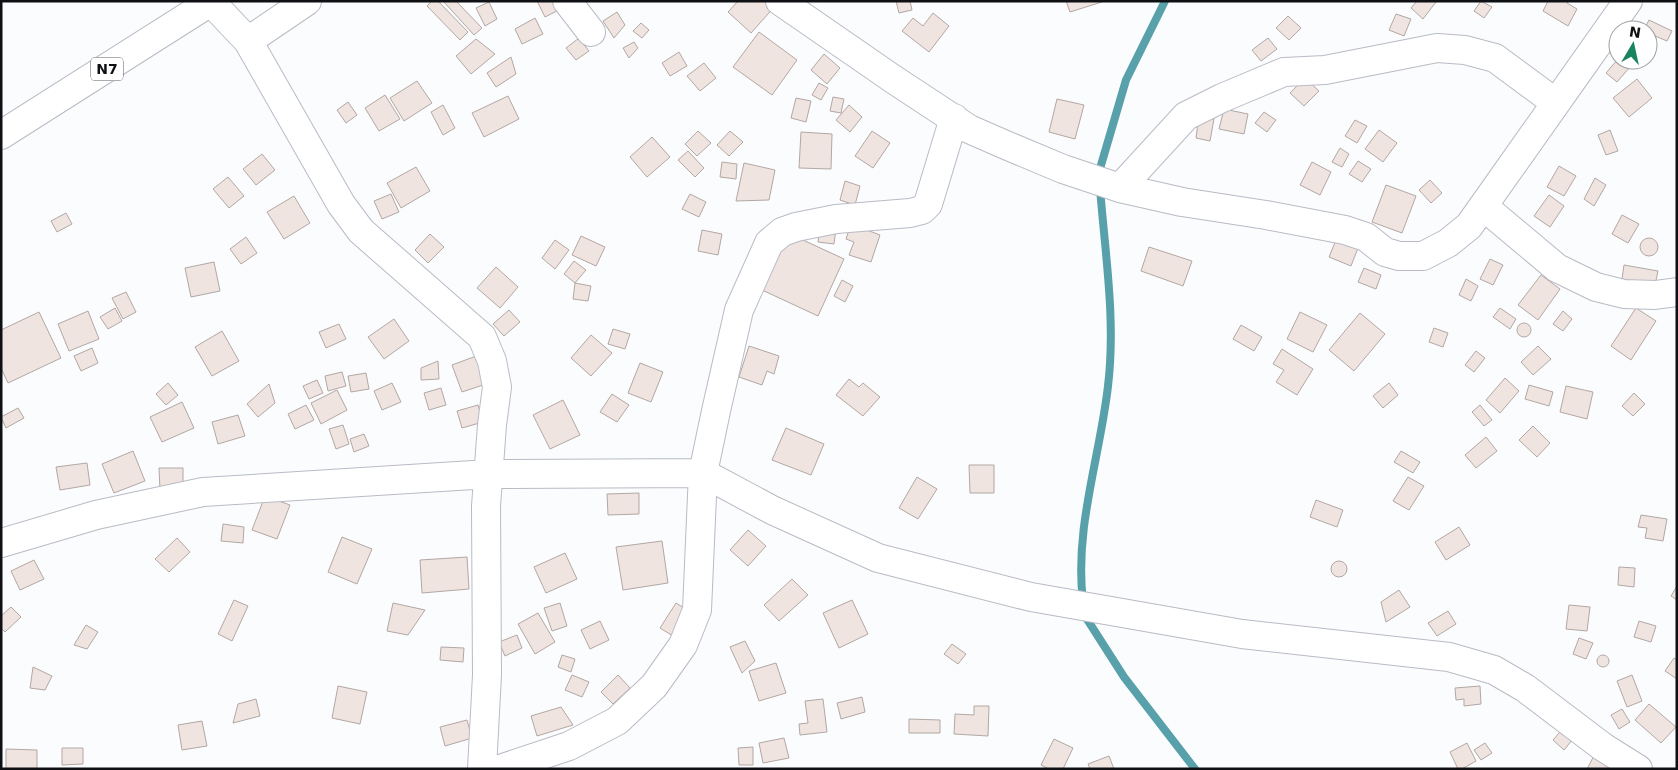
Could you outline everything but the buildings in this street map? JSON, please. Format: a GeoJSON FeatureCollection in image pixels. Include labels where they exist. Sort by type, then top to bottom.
{"type":"FeatureCollection","features":[{"type":"Feature","properties":{"kind":"main road"},"geometry":{"type":"LineString","coordinates":[[248,41],[307,1]]}},
{"type":"Feature","properties":{"kind":"main road"},"geometry":{"type":"LineString","coordinates":[[567,1],[591,32]]}},
{"type":"Feature","properties":{"kind":"main road"},"geometry":{"type":"LineString","coordinates":[[780,1],[893,79],[969,128],[1063,169],[1120,188],[1182,202],[1345,230],[1366,237],[1385,252],[1399,256],[1423,256],[1448,243],[1469,226],[1628,1]]}},
{"type":"Feature","properties":{"kind":"main road"},"geometry":{"type":"LineString","coordinates":[[212,2],[248,41],[341,204],[361,231],[482,337],[492,361],[498,387],[492,425],[486,506],[487,675],[482,769]]}},
{"type":"Feature","properties":{"kind":"main road","name":"N7"},"geometry":{"type":"LineString","coordinates":[[1,135],[212,2]]}},
{"type":"Feature","properties":{"kind":"main road"},"geometry":{"type":"LineString","coordinates":[[1120,188],[1186,116],[1222,98],[1284,72],[1325,70],[1437,48],[1464,50],[1496,58],[1556,103]]}},
{"type":"Feature","properties":{"kind":"main road"},"geometry":{"type":"LineString","coordinates":[[500,769],[569,746],[617,721],[654,686],[684,645],[697,610],[703,473],[739,310],[769,242],[782,232],[796,227],[836,219],[910,213],[922,210],[928,204],[954,118]]}},
{"type":"Feature","properties":{"kind":"main road"},"geometry":{"type":"LineString","coordinates":[[1483,206],[1557,268],[1596,286],[1624,294],[1655,295],[1677,292]]}},
{"type":"Feature","properties":{"kind":"main road"},"geometry":{"type":"LineString","coordinates":[[1,543],[96,515],[202,492],[489,474],[703,473],[772,510],[878,558],[1031,597],[1242,634],[1449,657],[1494,670],[1524,688],[1603,747],[1638,769]]}},
{"type":"Feature","properties":{"kind":"waterway"},"geometry":{"type":"LineString","coordinates":[[1099,176],[1126,80],[1165,1]]}},
{"type":"Feature","properties":{"kind":"waterway"},"geometry":{"type":"LineString","coordinates":[[1083,601],[1081,574],[1085,520],[1104,413],[1110,361],[1109,287],[1100,188]]}},
{"type":"Feature","properties":{"kind":"waterway"},"geometry":{"type":"LineString","coordinates":[[1085,612],[1085,616],[1124,677],[1195,769]]}}]}
